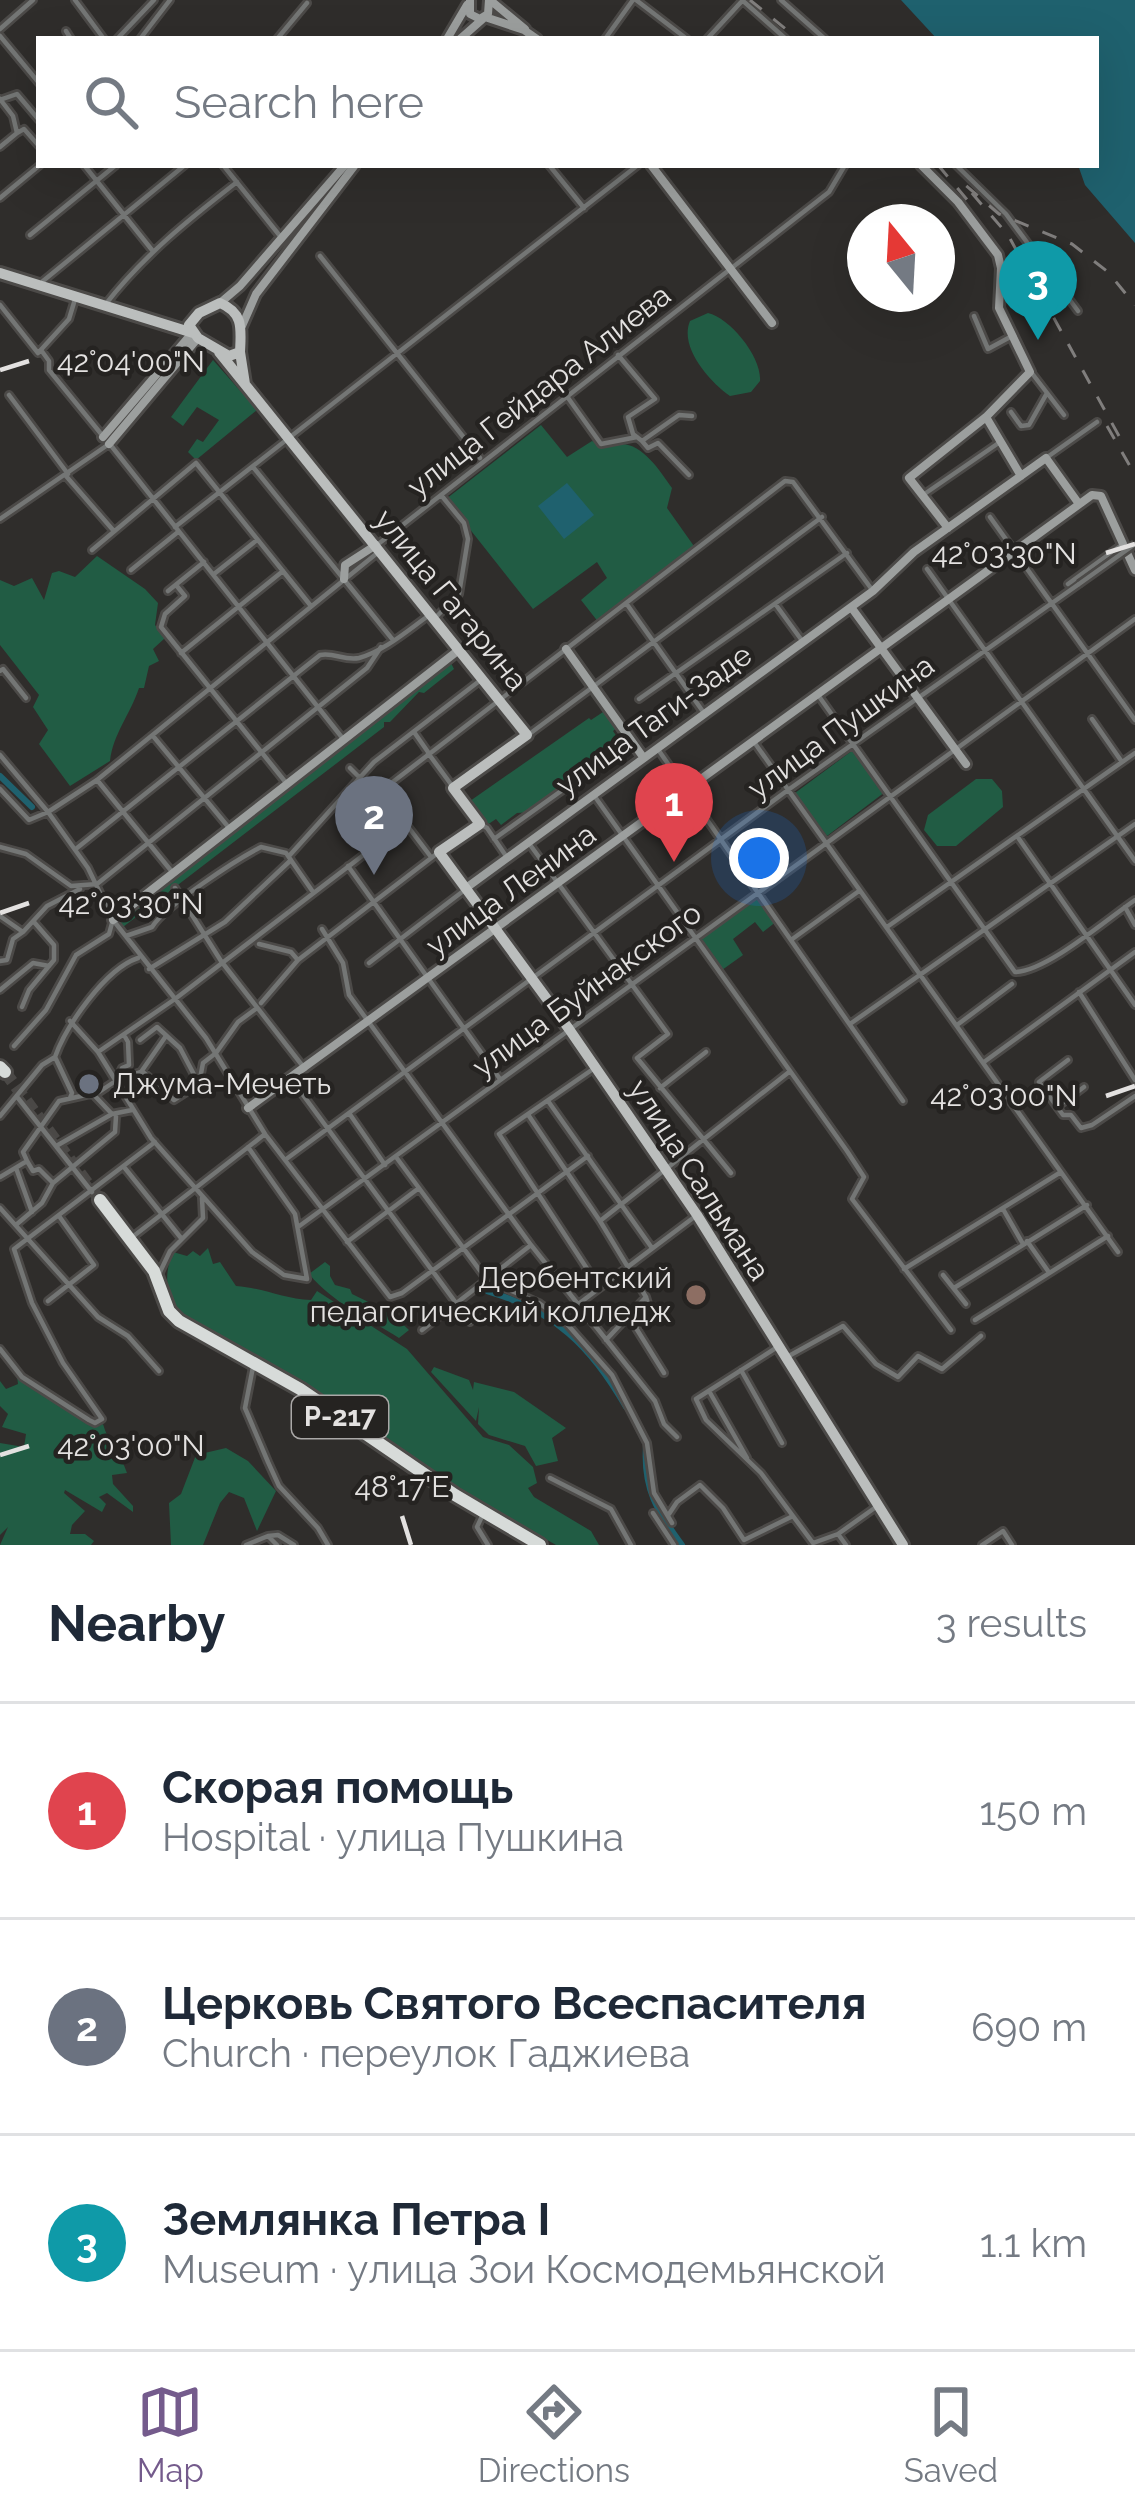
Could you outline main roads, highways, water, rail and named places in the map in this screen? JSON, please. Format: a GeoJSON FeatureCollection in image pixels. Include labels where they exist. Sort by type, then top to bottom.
{"type":"FeatureCollection","features":[{"type":"Feature","properties":{"kind":"highway","name":"Р-217"},"geometry":{"type":"LineString","coordinates":[[96,1196],[157,1277],[179,1321],[254,1363],[540,1545]]}},
{"type":"Feature","properties":{"kind":"main road"},"geometry":{"type":"LineString","coordinates":[[0,273],[196,335],[230,356],[240,352],[237,313],[220,303],[190,320],[196,335]]}},
{"type":"Feature","properties":{"kind":"main road"},"geometry":{"type":"LineString","coordinates":[[156,322],[199,313]]}},
{"type":"Feature","properties":{"kind":"main road","name":"улица Гагарина"},"geometry":{"type":"LineString","coordinates":[[219,352],[483,678]]}},
{"type":"Feature","properties":{"kind":"main road","name":"улица Гагарина"},"geometry":{"type":"LineString","coordinates":[[240,352],[246,388],[291,438]]}},
{"type":"Feature","properties":{"kind":"main road","name":"улица Гагарина"},"geometry":{"type":"LineString","coordinates":[[434,615],[529,735],[454,788]]}},
{"type":"Feature","properties":{"kind":"main road","name":"улица Гагарина"},"geometry":{"type":"LineString","coordinates":[[454,788],[527,735],[500,699]]}},
{"type":"Feature","properties":{"kind":"main road","name":"улица Сальмана"},"geometry":{"type":"LineString","coordinates":[[454,788],[480,825],[435,855],[569,1029],[697,1215],[903,1545]]}},
{"type":"Feature","properties":{"kind":"water"},"geometry":{"type":"Polygon","coordinates":[[[901,0],[1135,0],[1135,243],[1085,185],[1079,168],[1099,168],[1099,36],[934,36],[901,0]]]}},
{"type":"Feature","properties":{"kind":"water"},"geometry":{"type":"Polygon","coordinates":[[[567,483],[594,515],[564,539],[538,506],[567,483]]]}},
{"type":"Feature","properties":{"kind":"waterway"},"geometry":{"type":"LineString","coordinates":[[0,776],[32,807]]}},
{"type":"Feature","properties":{"kind":"waterway"},"geometry":{"type":"LineString","coordinates":[[487,1291],[532,1309],[569,1334],[599,1366],[626,1407]]}},
{"type":"Feature","properties":{"kind":"waterway"},"geometry":{"type":"LineString","coordinates":[[646,1446],[654,1499],[682,1545]]}},
{"type":"Feature","properties":{"kind":"tunnel"},"geometry":{"type":"LineString","coordinates":[[5,1072],[100,1200]]}},
{"type":"Feature","properties":{"kind":"railway"},"geometry":{"type":"LineString","coordinates":[[750,0],[794,36]]}},
{"type":"Feature","properties":{"kind":"railway"},"geometry":{"type":"LineString","coordinates":[[941,168],[969,202]]}},
{"type":"Feature","properties":{"kind":"railway"},"geometry":{"type":"LineString","coordinates":[[1119,436],[1008,235],[964,184],[999,214],[1072,244],[1108,272],[1135,305]]}},
{"type":"Feature","properties":{"kind":"railway"},"geometry":{"type":"LineString","coordinates":[[1107,426],[1135,475]]}},
{"type":"Feature","properties":{"kind":"place","name":"Землянка Петра I"},"geometry":{"type":"Point","coordinates":[1038,340]}},
{"type":"Feature","properties":{"kind":"place","name":"Скорая помощь"},"geometry":{"type":"Point","coordinates":[674,862]}},
{"type":"Feature","properties":{"kind":"place","name":"Церковь Святого Всеспасителя"},"geometry":{"type":"Point","coordinates":[374,875]}},
{"type":"Feature","properties":{"kind":"place","name":"Джума-Мечеть"},"geometry":{"type":"Point","coordinates":[89,1084]}},
{"type":"Feature","properties":{"kind":"place","name":"Дербентский педагогический колледж"},"geometry":{"type":"Point","coordinates":[696,1295]}}]}
